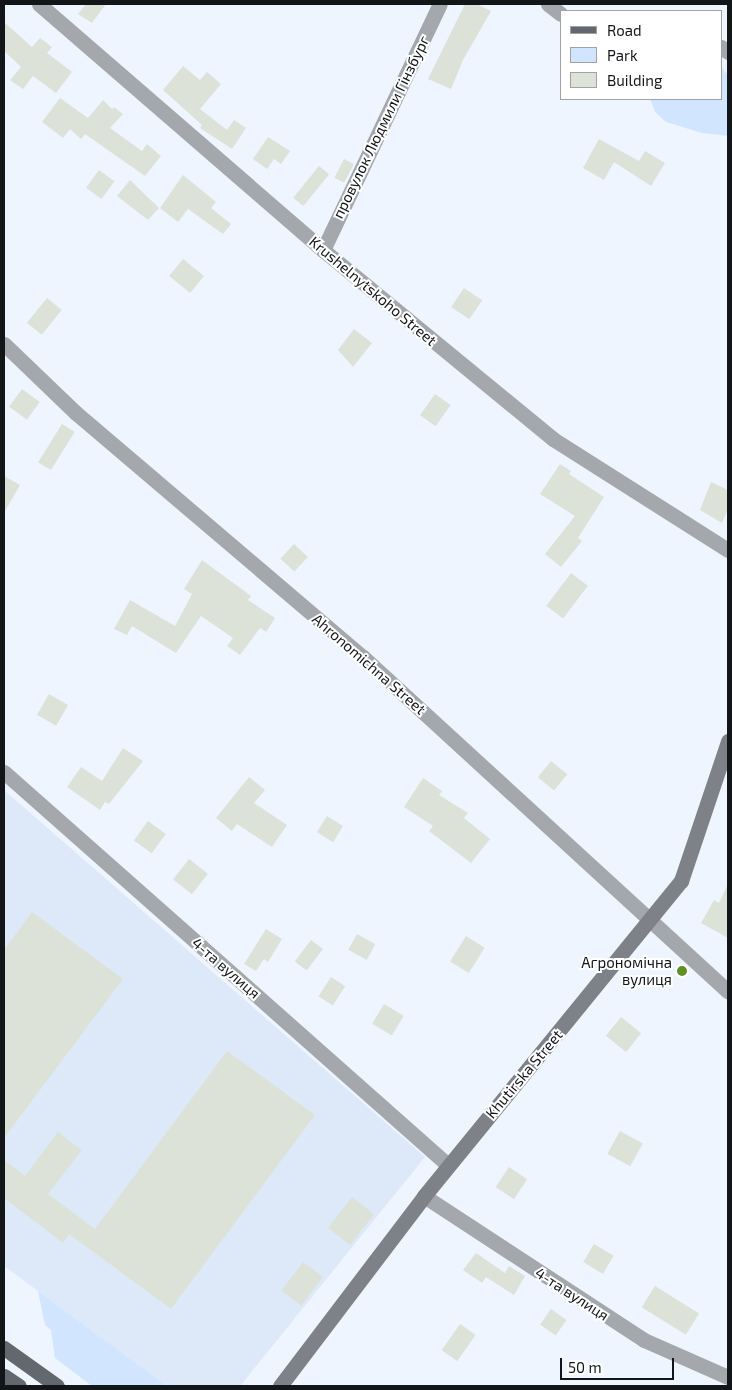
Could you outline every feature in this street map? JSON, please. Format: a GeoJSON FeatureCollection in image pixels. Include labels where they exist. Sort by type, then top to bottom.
{"type":"FeatureCollection","features":[{"type":"Feature","properties":{"kind":"main road","name":"Khutirska Street"},"geometry":{"type":"LineString","coordinates":[[280,1386],[448,1165],[681,881],[728,741]]}},
{"type":"Feature","properties":{"kind":"main road"},"geometry":{"type":"LineString","coordinates":[[4,1348],[57,1386]]}},
{"type":"Feature","properties":{"kind":"main road"},"geometry":{"type":"LineString","coordinates":[[4,1376],[19,1386]]}},
{"type":"Feature","properties":{"kind":"street","name":"Krushelnytskoho Street"},"geometry":{"type":"LineString","coordinates":[[39,4],[322,250],[553,439],[728,550]]}},
{"type":"Feature","properties":{"kind":"street","name":"провулок Людмили Гінзбург"},"geometry":{"type":"LineString","coordinates":[[322,250],[440,4]]}},
{"type":"Feature","properties":{"kind":"street"},"geometry":{"type":"LineString","coordinates":[[548,4],[560,13]]}},
{"type":"Feature","properties":{"kind":"street","name":"Ahronomichna Street"},"geometry":{"type":"LineString","coordinates":[[4,344],[76,413],[363,657],[728,991]]}},
{"type":"Feature","properties":{"kind":"street","name":"4-та вулиця"},"geometry":{"type":"LineString","coordinates":[[4,772],[448,1165]]}},
{"type":"Feature","properties":{"kind":"street","name":"4-та вулиця"},"geometry":{"type":"LineString","coordinates":[[424,1196],[644,1340],[728,1377]]}},
{"type":"Feature","properties":{"kind":"shaded area"},"geometry":{"type":"Polygon","coordinates":[[[4,790],[425,1157],[240,1386],[167,1386],[4,1266],[4,790]]]}},
{"type":"Feature","properties":{"kind":"green space"},"geometry":{"type":"Polygon","coordinates":[[[722,68],[728,75],[728,136],[702,133],[666,122],[655,112],[650,100],[722,100],[722,68]]]}},
{"type":"Feature","properties":{"kind":"green space"},"geometry":{"type":"Polygon","coordinates":[[[38,1291],[167,1386],[92,1386],[55,1358],[51,1330],[45,1325],[38,1291]]]}},
{"type":"Feature","properties":{"kind":"building"},"geometry":{"type":"Polygon","coordinates":[[[86,4],[106,4],[92,23],[78,14],[86,4]]]}},
{"type":"Feature","properties":{"kind":"building"},"geometry":{"type":"Polygon","coordinates":[[[465,4],[477,4],[491,11],[463,60],[451,89],[428,79],[465,4]]]}},
{"type":"Feature","properties":{"kind":"building"},"geometry":{"type":"Polygon","coordinates":[[[4,22],[32,47],[40,38],[52,47],[47,53],[72,72],[56,93],[33,76],[23,89],[10,80],[21,67],[4,51],[4,22]]]}},
{"type":"Feature","properties":{"kind":"building"},"geometry":{"type":"Polygon","coordinates":[[[183,66],[200,80],[207,72],[221,84],[200,109],[227,130],[234,120],[246,128],[232,149],[200,128],[202,125],[163,90],[183,66]]]}},
{"type":"Feature","properties":{"kind":"building"},"geometry":{"type":"Polygon","coordinates":[[[60,98],[88,118],[103,100],[112,109],[114,107],[123,114],[110,128],[142,151],[147,144],[161,156],[145,176],[85,134],[81,139],[70,129],[63,138],[42,122],[60,98]]]}},
{"type":"Feature","properties":{"kind":"building"},"geometry":{"type":"Polygon","coordinates":[[[268,137],[290,151],[281,164],[274,159],[267,169],[253,159],[268,137]]]}},
{"type":"Feature","properties":{"kind":"building"},"geometry":{"type":"Polygon","coordinates":[[[599,139],[639,161],[645,151],[665,163],[651,186],[614,162],[604,180],[583,168],[599,139]]]}},
{"type":"Feature","properties":{"kind":"building"},"geometry":{"type":"Polygon","coordinates":[[[344,159],[354,164],[344,183],[334,178],[344,159]]]}},
{"type":"Feature","properties":{"kind":"building"},"geometry":{"type":"Polygon","coordinates":[[[319,166],[329,174],[303,206],[293,198],[319,166]]]}},
{"type":"Feature","properties":{"kind":"building"},"geometry":{"type":"Polygon","coordinates":[[[99,170],[114,181],[101,199],[86,188],[99,170]]]}},
{"type":"Feature","properties":{"kind":"building"},"geometry":{"type":"Polygon","coordinates":[[[183,175],[216,202],[211,208],[231,224],[223,234],[188,209],[178,222],[160,208],[183,175]]]}},
{"type":"Feature","properties":{"kind":"building"},"geometry":{"type":"Polygon","coordinates":[[[130,180],[159,208],[148,220],[117,196],[130,180]]]}},
{"type":"Feature","properties":{"kind":"building"},"geometry":{"type":"Polygon","coordinates":[[[183,259],[204,276],[190,293],[169,276],[183,259]]]}},
{"type":"Feature","properties":{"kind":"building"},"geometry":{"type":"Polygon","coordinates":[[[464,288],[482,300],[469,319],[451,307],[464,288]]]}},
{"type":"Feature","properties":{"kind":"building"},"geometry":{"type":"Polygon","coordinates":[[[47,298],[62,310],[42,335],[27,323],[47,298]]]}},
{"type":"Feature","properties":{"kind":"building"},"geometry":{"type":"Polygon","coordinates":[[[354,329],[372,343],[353,367],[338,350],[354,329]]]}},
{"type":"Feature","properties":{"kind":"building"},"geometry":{"type":"Polygon","coordinates":[[[22,389],[40,402],[27,420],[9,407],[22,389]]]}},
{"type":"Feature","properties":{"kind":"building"},"geometry":{"type":"Polygon","coordinates":[[[435,394],[451,405],[436,426],[420,415],[435,394]]]}},
{"type":"Feature","properties":{"kind":"building"},"geometry":{"type":"Polygon","coordinates":[[[62,424],[75,432],[51,470],[38,462],[62,424]]]}},
{"type":"Feature","properties":{"kind":"building"},"geometry":{"type":"Polygon","coordinates":[[[560,464],[571,471],[569,474],[604,497],[578,538],[582,541],[561,567],[545,554],[575,516],[540,494],[560,464]]]}},
{"type":"Feature","properties":{"kind":"building"},"geometry":{"type":"Polygon","coordinates":[[[4,476],[20,485],[4,513],[4,476]]]}},
{"type":"Feature","properties":{"kind":"building"},"geometry":{"type":"Polygon","coordinates":[[[711,482],[728,490],[728,509],[722,523],[700,510],[711,482]]]}},
{"type":"Feature","properties":{"kind":"building"},"geometry":{"type":"Polygon","coordinates":[[[294,544],[308,557],[294,572],[280,559],[294,544]]]}},
{"type":"Feature","properties":{"kind":"building"},"geometry":{"type":"Polygon","coordinates":[[[202,560],[251,596],[248,600],[275,618],[266,632],[260,628],[240,655],[227,646],[233,638],[201,616],[176,653],[132,626],[127,635],[114,629],[130,600],[175,626],[192,594],[184,589],[202,560]]]}},
{"type":"Feature","properties":{"kind":"building"},"geometry":{"type":"Polygon","coordinates":[[[571,573],[588,586],[563,618],[546,606],[571,573]]]}},
{"type":"Feature","properties":{"kind":"building"},"geometry":{"type":"Polygon","coordinates":[[[49,694],[68,705],[56,726],[37,715],[49,694]]]}},
{"type":"Feature","properties":{"kind":"building"},"geometry":{"type":"Polygon","coordinates":[[[123,748],[143,761],[109,804],[105,802],[100,810],[67,787],[81,767],[102,781],[123,748]]]}},
{"type":"Feature","properties":{"kind":"building"},"geometry":{"type":"Polygon","coordinates":[[[551,761],[567,774],[554,791],[538,777],[551,761]]]}},
{"type":"Feature","properties":{"kind":"building"},"geometry":{"type":"Polygon","coordinates":[[[249,777],[265,790],[254,803],[287,825],[272,847],[237,824],[232,831],[216,818],[249,777]]]}},
{"type":"Feature","properties":{"kind":"building"},"geometry":{"type":"Polygon","coordinates":[[[423,778],[442,791],[439,795],[468,813],[464,818],[490,839],[471,863],[429,831],[433,826],[404,807],[423,778]]]}},
{"type":"Feature","properties":{"kind":"building"},"geometry":{"type":"Polygon","coordinates":[[[327,816],[343,826],[333,842],[317,832],[327,816]]]}},
{"type":"Feature","properties":{"kind":"building"},"geometry":{"type":"Polygon","coordinates":[[[148,821],[166,834],[152,853],[134,840],[148,821]]]}},
{"type":"Feature","properties":{"kind":"building"},"geometry":{"type":"Polygon","coordinates":[[[189,859],[208,874],[192,894],[173,879],[189,859]]]}},
{"type":"Feature","properties":{"kind":"building"},"geometry":{"type":"Polygon","coordinates":[[[728,884],[728,938],[701,923],[714,900],[719,903],[728,884]]]}},
{"type":"Feature","properties":{"kind":"building"},"geometry":{"type":"Polygon","coordinates":[[[32,912],[123,979],[4,1138],[4,950],[32,912]]]}},
{"type":"Feature","properties":{"kind":"building"},"geometry":{"type":"Polygon","coordinates":[[[266,929],[282,939],[268,962],[264,959],[256,971],[244,964],[266,929]]]}},
{"type":"Feature","properties":{"kind":"building"},"geometry":{"type":"Polygon","coordinates":[[[357,934],[375,944],[367,960],[348,950],[357,934]]]}},
{"type":"Feature","properties":{"kind":"building"},"geometry":{"type":"Polygon","coordinates":[[[466,936],[485,948],[469,973],[450,961],[466,936]]]}},
{"type":"Feature","properties":{"kind":"building"},"geometry":{"type":"Polygon","coordinates":[[[311,940],[323,949],[307,971],[295,962],[311,940]]]}},
{"type":"Feature","properties":{"kind":"building"},"geometry":{"type":"Polygon","coordinates":[[[331,977],[345,986],[333,1006],[318,996],[331,977]]]}},
{"type":"Feature","properties":{"kind":"building"},"geometry":{"type":"Polygon","coordinates":[[[384,1004],[404,1016],[392,1036],[372,1024],[384,1004]]]}},
{"type":"Feature","properties":{"kind":"building"},"geometry":{"type":"Polygon","coordinates":[[[621,1017],[641,1033],[626,1052],[606,1036],[621,1017]]]}},
{"type":"Feature","properties":{"kind":"building"},"geometry":{"type":"Polygon","coordinates":[[[227,1051],[315,1115],[171,1309],[69,1234],[63,1243],[4,1198],[4,1160],[25,1176],[58,1132],[82,1150],[48,1194],[95,1229],[227,1051]]]}},
{"type":"Feature","properties":{"kind":"building"},"geometry":{"type":"Polygon","coordinates":[[[620,1131],[643,1144],[630,1166],[607,1154],[620,1131]]]}},
{"type":"Feature","properties":{"kind":"building"},"geometry":{"type":"Polygon","coordinates":[[[509,1167],[527,1179],[514,1199],[496,1187],[509,1167]]]}},
{"type":"Feature","properties":{"kind":"building"},"geometry":{"type":"Polygon","coordinates":[[[352,1197],[374,1214],[350,1245],[328,1228],[352,1197]]]}},
{"type":"Feature","properties":{"kind":"building"},"geometry":{"type":"Polygon","coordinates":[[[594,1244],[614,1256],[603,1274],[583,1262],[594,1244]]]}},
{"type":"Feature","properties":{"kind":"building"},"geometry":{"type":"Polygon","coordinates":[[[476,1253],[505,1273],[509,1266],[525,1276],[514,1295],[486,1277],[482,1283],[463,1270],[476,1253]]]}},
{"type":"Feature","properties":{"kind":"building"},"geometry":{"type":"Polygon","coordinates":[[[303,1262],[323,1277],[301,1306],[281,1291],[303,1262]]]}},
{"type":"Feature","properties":{"kind":"building"},"geometry":{"type":"Polygon","coordinates":[[[655,1286],[699,1314],[686,1335],[642,1307],[655,1286]]]}},
{"type":"Feature","properties":{"kind":"building"},"geometry":{"type":"Polygon","coordinates":[[[551,1309],[567,1320],[556,1335],[540,1325],[551,1309]]]}},
{"type":"Feature","properties":{"kind":"building"},"geometry":{"type":"Polygon","coordinates":[[[460,1324],[476,1335],[457,1361],[442,1350],[460,1324]]]}},
{"type":"Feature","properties":{"kind":"place","name":"Агрономічна вулиця"},"geometry":{"type":"Point","coordinates":[682,971]}}]}
